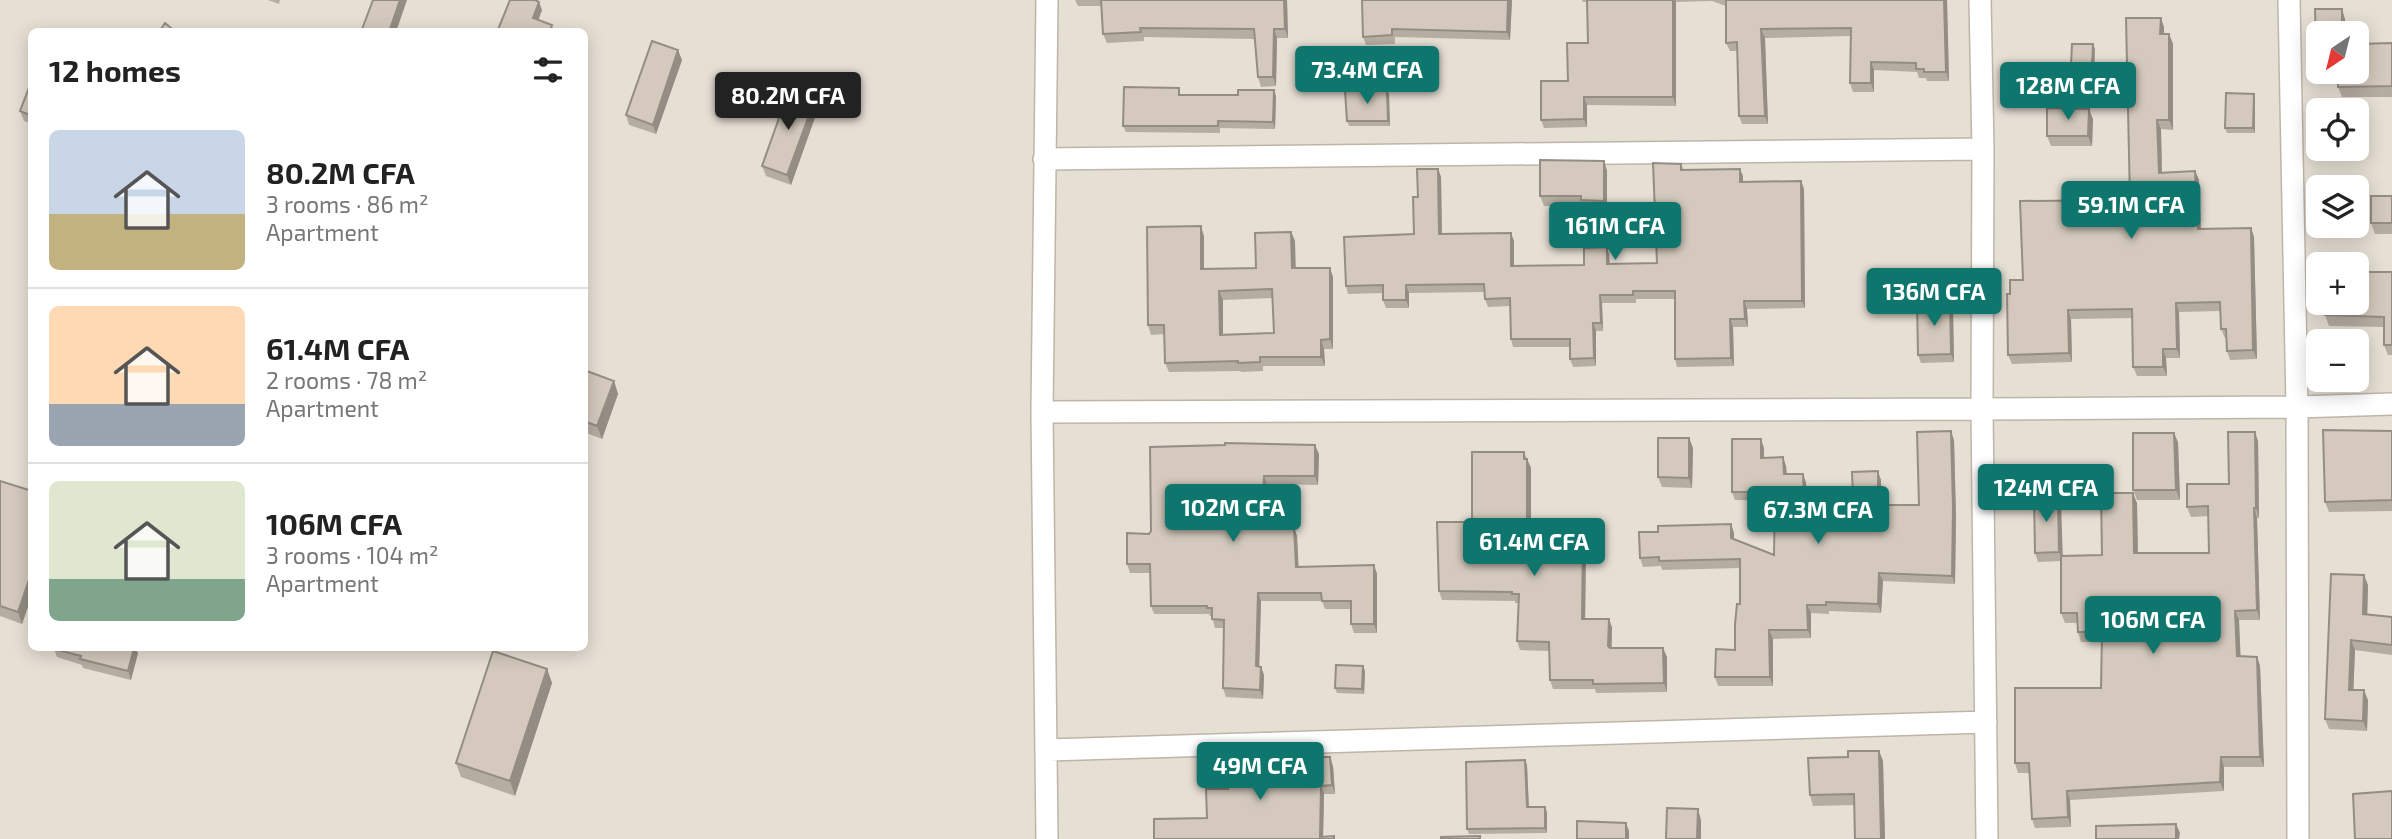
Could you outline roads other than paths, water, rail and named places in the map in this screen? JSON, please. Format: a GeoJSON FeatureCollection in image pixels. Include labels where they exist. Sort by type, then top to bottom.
{"type":"FeatureCollection","features":[{"type":"Feature","properties":{"kind":"street"},"geometry":{"type":"LineString","coordinates":[[1047,839],[1042,412],[1048,0]]}},
{"type":"Feature","properties":{"kind":"street"},"geometry":{"type":"LineString","coordinates":[[1980,0],[1987,839]]}},
{"type":"Feature","properties":{"kind":"street"},"geometry":{"type":"LineString","coordinates":[[2289,0],[2297,407],[2298,839]]}},
{"type":"Feature","properties":{"kind":"street"},"geometry":{"type":"LineString","coordinates":[[1044,159],[1983,149]]}},
{"type":"Feature","properties":{"kind":"street"},"geometry":{"type":"LineString","coordinates":[[1042,412],[1982,409],[2392,404]]}},
{"type":"Feature","properties":{"kind":"street"},"geometry":{"type":"LineString","coordinates":[[1048,750],[1986,722]]}}]}
